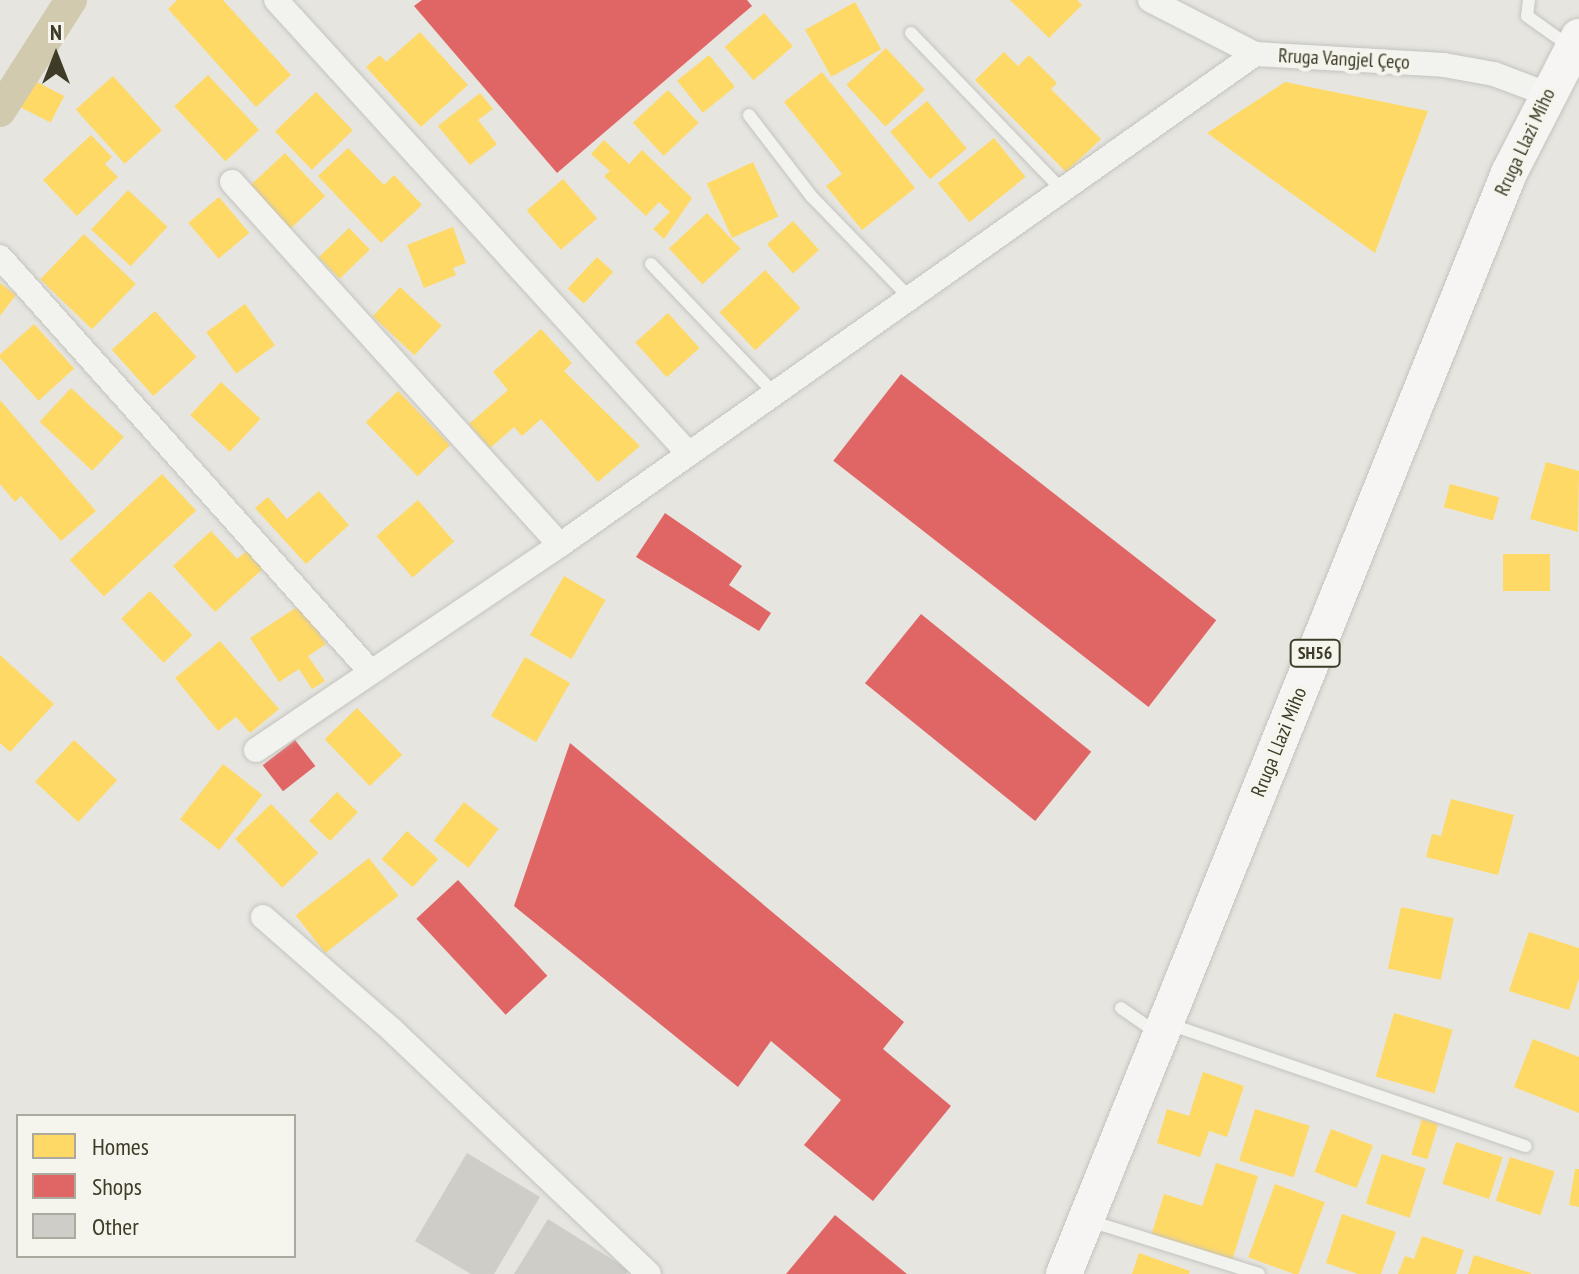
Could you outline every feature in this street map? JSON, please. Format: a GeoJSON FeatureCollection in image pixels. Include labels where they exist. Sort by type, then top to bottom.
{"type":"FeatureCollection","features":[{"type":"Feature","properties":{"kind":"main road","name":"Rruga Llazi Miho"},"geometry":{"type":"LineString","coordinates":[[1064,1274],[1509,173],[1575,42]]}},
{"type":"Feature","properties":{"kind":"street"},"geometry":{"type":"LineString","coordinates":[[276,0],[688,453]]}},
{"type":"Feature","properties":{"kind":"street","name":"Rruga Vangjel Çeço"},"geometry":{"type":"LineString","coordinates":[[1150,0],[1255,54],[1444,65],[1494,74],[1547,94]]}},
{"type":"Feature","properties":{"kind":"street"},"geometry":{"type":"LineString","coordinates":[[256,750],[560,545],[1255,54]]}},
{"type":"Feature","properties":{"kind":"street"},"geometry":{"type":"LineString","coordinates":[[232,182],[560,545]]}},
{"type":"Feature","properties":{"kind":"street"},"geometry":{"type":"LineString","coordinates":[[0,257],[370,671]]}},
{"type":"Feature","properties":{"kind":"street"},"geometry":{"type":"LineString","coordinates":[[263,917],[392,1030],[649,1274]]}},
{"type":"Feature","properties":{"kind":"lane"},"geometry":{"type":"LineString","coordinates":[[1529,0],[1527,16],[1575,42]]}},
{"type":"Feature","properties":{"kind":"lane"},"geometry":{"type":"LineString","coordinates":[[911,33],[1063,191]]}},
{"type":"Feature","properties":{"kind":"lane"},"geometry":{"type":"LineString","coordinates":[[749,115],[812,197],[911,299]]}},
{"type":"Feature","properties":{"kind":"lane"},"geometry":{"type":"LineString","coordinates":[[651,264],[775,394]]}},
{"type":"Feature","properties":{"kind":"lane"},"geometry":{"type":"LineString","coordinates":[[1121,1008],[1163,1029],[1526,1146]]}},
{"type":"Feature","properties":{"kind":"lane"},"geometry":{"type":"LineString","coordinates":[[1086,1219],[1259,1274]]}},
{"type":"Feature","properties":{"kind":"building: Homes"},"geometry":{"type":"Polygon","coordinates":[[[177,0],[223,0],[291,75],[256,107],[168,9],[177,0]]]}},
{"type":"Feature","properties":{"kind":"building: Homes"},"geometry":{"type":"Polygon","coordinates":[[[1010,0],[1077,0],[1082,5],[1049,38],[1010,0]]]}},
{"type":"Feature","properties":{"kind":"building: Homes"},"geometry":{"type":"Polygon","coordinates":[[[855,2],[881,49],[831,77],[805,30],[855,2]]]}},
{"type":"Feature","properties":{"kind":"building: Homes"},"geometry":{"type":"Polygon","coordinates":[[[764,13],[793,46],[754,80],[725,47],[764,13]]]}},
{"type":"Feature","properties":{"kind":"building: Homes"},"geometry":{"type":"Polygon","coordinates":[[[420,32],[468,85],[421,127],[366,67],[380,55],[386,62],[420,32]]]}},
{"type":"Feature","properties":{"kind":"building: Homes"},"geometry":{"type":"Polygon","coordinates":[[[886,48],[925,90],[885,127],[847,85],[886,48]]]}},
{"type":"Feature","properties":{"kind":"building: Homes"},"geometry":{"type":"Polygon","coordinates":[[[1004,52],[1018,66],[1029,55],[1057,83],[1051,89],[1101,139],[1066,172],[975,80],[1004,52]]]}},
{"type":"Feature","properties":{"kind":"building: Homes"},"geometry":{"type":"Polygon","coordinates":[[[709,55],[735,87],[703,113],[677,81],[709,55]]]}},
{"type":"Feature","properties":{"kind":"building: Homes"},"geometry":{"type":"Polygon","coordinates":[[[822,72],[915,188],[862,230],[826,186],[842,174],[784,102],[822,72]]]}},
{"type":"Feature","properties":{"kind":"building: Homes"},"geometry":{"type":"Polygon","coordinates":[[[208,75],[259,130],[226,161],[174,106],[208,75]]]}},
{"type":"Feature","properties":{"kind":"building: Homes"},"geometry":{"type":"Polygon","coordinates":[[[113,76],[162,130],[125,164],[76,109],[113,76]]]}},
{"type":"Feature","properties":{"kind":"building: Homes"},"geometry":{"type":"Polygon","coordinates":[[[33,80],[64,96],[51,123],[19,107],[33,80]]]}},
{"type":"Feature","properties":{"kind":"building: Homes"},"geometry":{"type":"Polygon","coordinates":[[[1285,82],[1428,111],[1375,253],[1207,133],[1285,82]]]}},
{"type":"Feature","properties":{"kind":"building: Homes"},"geometry":{"type":"Polygon","coordinates":[[[668,90],[699,123],[664,156],[633,123],[668,90]]]}},
{"type":"Feature","properties":{"kind":"building: Homes"},"geometry":{"type":"Polygon","coordinates":[[[316,92],[353,130],[312,170],[275,132],[316,92]]]}},
{"type":"Feature","properties":{"kind":"building: Homes"},"geometry":{"type":"Polygon","coordinates":[[[480,93],[493,109],[478,120],[497,144],[470,165],[438,126],[480,93]]]}},
{"type":"Feature","properties":{"kind":"building: Homes"},"geometry":{"type":"Polygon","coordinates":[[[927,101],[967,148],[930,179],[890,132],[927,101]]]}},
{"type":"Feature","properties":{"kind":"building: Homes"},"geometry":{"type":"Polygon","coordinates":[[[91,135],[112,157],[105,164],[118,177],[77,216],[43,180],[91,135]]]}},
{"type":"Feature","properties":{"kind":"building: Homes"},"geometry":{"type":"Polygon","coordinates":[[[994,138],[1025,177],[970,222],[938,183],[994,138]]]}},
{"type":"Feature","properties":{"kind":"building: Homes"},"geometry":{"type":"Polygon","coordinates":[[[604,140],[629,164],[642,150],[692,198],[664,239],[653,229],[670,212],[659,202],[646,216],[604,176],[610,171],[591,154],[604,140]]]}},
{"type":"Feature","properties":{"kind":"building: Homes"},"geometry":{"type":"Polygon","coordinates":[[[348,148],[384,185],[394,175],[422,205],[381,243],[318,176],[348,148]]]}},
{"type":"Feature","properties":{"kind":"building: Homes"},"geometry":{"type":"Polygon","coordinates":[[[285,153],[325,196],[289,230],[248,187],[285,153]]]}},
{"type":"Feature","properties":{"kind":"building: Homes"},"geometry":{"type":"Polygon","coordinates":[[[753,162],[778,216],[732,238],[707,184],[753,162]]]}},
{"type":"Feature","properties":{"kind":"building: Homes"},"geometry":{"type":"Polygon","coordinates":[[[563,179],[597,218],[561,250],[527,210],[563,179]]]}},
{"type":"Feature","properties":{"kind":"building: Homes"},"geometry":{"type":"Polygon","coordinates":[[[128,190],[167,227],[131,266],[91,229],[128,190]]]}},
{"type":"Feature","properties":{"kind":"building: Homes"},"geometry":{"type":"Polygon","coordinates":[[[219,197],[249,233],[219,259],[188,223],[219,197]]]}},
{"type":"Feature","properties":{"kind":"building: Homes"},"geometry":{"type":"Polygon","coordinates":[[[707,213],[740,249],[702,284],[669,248],[707,213]]]}},
{"type":"Feature","properties":{"kind":"building: Homes"},"geometry":{"type":"Polygon","coordinates":[[[793,221],[819,250],[793,273],[767,244],[793,221]]]}},
{"type":"Feature","properties":{"kind":"building: Homes"},"geometry":{"type":"Polygon","coordinates":[[[453,227],[466,263],[453,268],[456,275],[424,288],[407,245],[453,227]]]}},
{"type":"Feature","properties":{"kind":"building: Homes"},"geometry":{"type":"Polygon","coordinates":[[[349,228],[370,250],[340,279],[319,257],[349,228]]]}},
{"type":"Feature","properties":{"kind":"building: Homes"},"geometry":{"type":"Polygon","coordinates":[[[84,234],[136,284],[92,329],[40,279],[84,234]]]}},
{"type":"Feature","properties":{"kind":"building: Homes"},"geometry":{"type":"Polygon","coordinates":[[[597,257],[613,272],[584,303],[568,288],[597,257]]]}},
{"type":"Feature","properties":{"kind":"building: Homes"},"geometry":{"type":"Polygon","coordinates":[[[765,270],[800,308],[755,350],[720,312],[765,270]]]}},
{"type":"Feature","properties":{"kind":"building: Homes"},"geometry":{"type":"Polygon","coordinates":[[[0,283],[16,295],[0,316],[0,283]]]}},
{"type":"Feature","properties":{"kind":"building: Homes"},"geometry":{"type":"Polygon","coordinates":[[[400,287],[442,326],[414,355],[373,316],[400,287]]]}},
{"type":"Feature","properties":{"kind":"building: Homes"},"geometry":{"type":"Polygon","coordinates":[[[245,304],[275,345],[236,373],[206,332],[245,304]]]}},
{"type":"Feature","properties":{"kind":"building: Homes"},"geometry":{"type":"Polygon","coordinates":[[[155,311],[196,357],[153,396],[112,350],[155,311]]]}},
{"type":"Feature","properties":{"kind":"building: Homes"},"geometry":{"type":"Polygon","coordinates":[[[668,313],[699,348],[667,377],[635,342],[668,313]]]}},
{"type":"Feature","properties":{"kind":"building: Homes"},"geometry":{"type":"Polygon","coordinates":[[[34,324],[74,369],[38,401],[0,358],[34,324]]]}},
{"type":"Feature","properties":{"kind":"building: Homes"},"geometry":{"type":"Polygon","coordinates":[[[541,329],[572,363],[564,371],[640,446],[598,482],[541,419],[522,436],[514,427],[490,448],[469,424],[508,390],[493,372],[541,329]]]}},
{"type":"Feature","properties":{"kind":"building: Homes"},"geometry":{"type":"Polygon","coordinates":[[[221,382],[260,419],[230,452],[190,415],[221,382]]]}},
{"type":"Feature","properties":{"kind":"building: Homes"},"geometry":{"type":"Polygon","coordinates":[[[71,388],[124,437],[92,471],[40,422],[71,388]]]}},
{"type":"Feature","properties":{"kind":"building: Homes"},"geometry":{"type":"Polygon","coordinates":[[[398,391],[450,445],[418,476],[366,422],[398,391]]]}},
{"type":"Feature","properties":{"kind":"building: Homes"},"geometry":{"type":"Polygon","coordinates":[[[0,400],[96,511],[61,541],[21,496],[15,502],[0,484],[0,400]]]}},
{"type":"Feature","properties":{"kind":"building: Homes"},"geometry":{"type":"Polygon","coordinates":[[[1546,462],[1579,471],[1578,532],[1530,519],[1546,462]]]}},
{"type":"Feature","properties":{"kind":"building: Homes"},"geometry":{"type":"Polygon","coordinates":[[[162,474],[196,511],[104,596],[70,560],[162,474]]]}},
{"type":"Feature","properties":{"kind":"building: Homes"},"geometry":{"type":"Polygon","coordinates":[[[1450,484],[1499,497],[1493,520],[1444,507],[1450,484]]]}},
{"type":"Feature","properties":{"kind":"building: Homes"},"geometry":{"type":"Polygon","coordinates":[[[319,491],[349,525],[306,564],[255,508],[268,497],[287,519],[319,491]]]}},
{"type":"Feature","properties":{"kind":"building: Homes"},"geometry":{"type":"Polygon","coordinates":[[[418,500],[454,542],[413,578],[376,536],[418,500]]]}},
{"type":"Feature","properties":{"kind":"building: Homes"},"geometry":{"type":"Polygon","coordinates":[[[211,531],[237,559],[249,549],[265,567],[215,612],[173,566],[211,531]]]}},
{"type":"Feature","properties":{"kind":"building: Homes"},"geometry":{"type":"Polygon","coordinates":[[[1503,554],[1550,554],[1550,591],[1503,591],[1503,554]]]}},
{"type":"Feature","properties":{"kind":"building: Homes"},"geometry":{"type":"Polygon","coordinates":[[[564,576],[606,600],[572,659],[530,635],[564,576]]]}},
{"type":"Feature","properties":{"kind":"building: Homes"},"geometry":{"type":"Polygon","coordinates":[[[150,591],[192,635],[164,663],[121,619],[150,591]]]}},
{"type":"Feature","properties":{"kind":"building: Homes"},"geometry":{"type":"Polygon","coordinates":[[[300,605],[326,644],[308,656],[325,681],[312,689],[299,669],[279,682],[250,638],[300,605]]]}},
{"type":"Feature","properties":{"kind":"building: Homes"},"geometry":{"type":"Polygon","coordinates":[[[220,641],[279,709],[250,733],[236,717],[218,731],[175,678],[220,641]]]}},
{"type":"Feature","properties":{"kind":"building: Homes"},"geometry":{"type":"Polygon","coordinates":[[[0,655],[54,704],[10,752],[0,743],[0,655]]]}},
{"type":"Feature","properties":{"kind":"building: Homes"},"geometry":{"type":"Polygon","coordinates":[[[525,657],[570,683],[536,742],[491,716],[525,657]]]}},
{"type":"Feature","properties":{"kind":"building: Homes"},"geometry":{"type":"Polygon","coordinates":[[[357,708],[402,755],[370,786],[325,739],[357,708]]]}},
{"type":"Feature","properties":{"kind":"building: Homes"},"geometry":{"type":"Polygon","coordinates":[[[74,740],[117,780],[78,822],[35,782],[74,740]]]}},
{"type":"Feature","properties":{"kind":"building: Homes"},"geometry":{"type":"Polygon","coordinates":[[[223,764],[262,795],[219,850],[180,819],[223,764]]]}},
{"type":"Feature","properties":{"kind":"building: Homes"},"geometry":{"type":"Polygon","coordinates":[[[337,792],[358,812],[330,841],[309,821],[337,792]]]}},
{"type":"Feature","properties":{"kind":"building: Homes"},"geometry":{"type":"Polygon","coordinates":[[[1451,799],[1514,815],[1498,875],[1426,857],[1432,834],[1441,836],[1451,799]]]}},
{"type":"Feature","properties":{"kind":"building: Homes"},"geometry":{"type":"Polygon","coordinates":[[[464,802],[499,829],[469,868],[434,841],[464,802]]]}},
{"type":"Feature","properties":{"kind":"building: Homes"},"geometry":{"type":"Polygon","coordinates":[[[271,804],[318,853],[282,888],[235,839],[271,804]]]}},
{"type":"Feature","properties":{"kind":"building: Homes"},"geometry":{"type":"Polygon","coordinates":[[[407,831],[438,859],[413,887],[382,859],[407,831]]]}},
{"type":"Feature","properties":{"kind":"building: Homes"},"geometry":{"type":"Polygon","coordinates":[[[369,858],[399,896],[325,953],[296,915],[369,858]]]}},
{"type":"Feature","properties":{"kind":"building: Homes"},"geometry":{"type":"Polygon","coordinates":[[[1401,907],[1454,918],[1441,980],[1388,969],[1401,907]]]}},
{"type":"Feature","properties":{"kind":"building: Homes"},"geometry":{"type":"Polygon","coordinates":[[[1529,932],[1579,948],[1579,979],[1569,1010],[1509,991],[1529,932]]]}},
{"type":"Feature","properties":{"kind":"building: Homes"},"geometry":{"type":"Polygon","coordinates":[[[1394,1013],[1453,1030],[1434,1093],[1376,1076],[1394,1013]]]}},
{"type":"Feature","properties":{"kind":"building: Homes"},"geometry":{"type":"Polygon","coordinates":[[[1533,1039],[1579,1057],[1579,1113],[1514,1087],[1533,1039]]]}},
{"type":"Feature","properties":{"kind":"building: Homes"},"geometry":{"type":"Polygon","coordinates":[[[1203,1072],[1244,1086],[1227,1137],[1209,1131],[1200,1157],[1157,1143],[1167,1109],[1189,1116],[1203,1072]]]}},
{"type":"Feature","properties":{"kind":"building: Homes"},"geometry":{"type":"Polygon","coordinates":[[[1255,1109],[1310,1126],[1294,1177],[1239,1161],[1255,1109]]]}},
{"type":"Feature","properties":{"kind":"building: Homes"},"geometry":{"type":"Polygon","coordinates":[[[1422,1119],[1438,1124],[1427,1159],[1411,1154],[1422,1119]]]}},
{"type":"Feature","properties":{"kind":"building: Homes"},"geometry":{"type":"Polygon","coordinates":[[[1331,1129],[1373,1145],[1357,1188],[1315,1172],[1331,1129]]]}},
{"type":"Feature","properties":{"kind":"building: Homes"},"geometry":{"type":"Polygon","coordinates":[[[1456,1142],[1503,1157],[1489,1199],[1442,1184],[1456,1142]]]}},
{"type":"Feature","properties":{"kind":"building: Homes"},"geometry":{"type":"Polygon","coordinates":[[[1382,1154],[1426,1168],[1410,1218],[1366,1203],[1382,1154]]]}},
{"type":"Feature","properties":{"kind":"building: Homes"},"geometry":{"type":"Polygon","coordinates":[[[1510,1157],[1555,1172],[1540,1215],[1496,1201],[1510,1157]]]}},
{"type":"Feature","properties":{"kind":"building: Homes"},"geometry":{"type":"Polygon","coordinates":[[[1216,1163],[1258,1176],[1232,1261],[1151,1236],[1164,1194],[1202,1206],[1216,1163]]]}},
{"type":"Feature","properties":{"kind":"building: Homes"},"geometry":{"type":"Polygon","coordinates":[[[1575,1169],[1579,1169],[1579,1207],[1569,1205],[1575,1169]]]}},
{"type":"Feature","properties":{"kind":"building: Homes"},"geometry":{"type":"Polygon","coordinates":[[[1275,1184],[1325,1202],[1299,1274],[1248,1257],[1275,1184]]]}},
{"type":"Feature","properties":{"kind":"building: Homes"},"geometry":{"type":"Polygon","coordinates":[[[1342,1214],[1396,1232],[1381,1274],[1358,1274],[1326,1263],[1342,1214]]]}},
{"type":"Feature","properties":{"kind":"building: Homes"},"geometry":{"type":"Polygon","coordinates":[[[1422,1236],[1464,1250],[1456,1274],[1398,1274],[1405,1256],[1414,1259],[1422,1236]]]}},
{"type":"Feature","properties":{"kind":"building: Homes"},"geometry":{"type":"Polygon","coordinates":[[[1139,1253],[1190,1271],[1189,1274],[1132,1274],[1139,1253]]]}},
{"type":"Feature","properties":{"kind":"building: Homes"},"geometry":{"type":"Polygon","coordinates":[[[1474,1255],[1531,1273],[1531,1274],[1468,1274],[1474,1255]]]}},
{"type":"Feature","properties":{"kind":"building: Shops"},"geometry":{"type":"Polygon","coordinates":[[[422,0],[747,0],[752,6],[557,173],[414,6],[422,0]]]}},
{"type":"Feature","properties":{"kind":"building: Shops"},"geometry":{"type":"Polygon","coordinates":[[[901,374],[1216,620],[1148,707],[833,461],[901,374]]]}},
{"type":"Feature","properties":{"kind":"building: Shops"},"geometry":{"type":"Polygon","coordinates":[[[665,513],[742,566],[729,585],[771,613],[759,631],[636,557],[665,513]]]}},
{"type":"Feature","properties":{"kind":"building: Shops"},"geometry":{"type":"Polygon","coordinates":[[[921,614],[1091,752],[1035,821],[865,683],[921,614]]]}},
{"type":"Feature","properties":{"kind":"building: Shops"},"geometry":{"type":"Polygon","coordinates":[[[295,740],[315,766],[283,791],[263,765],[295,740]]]}},
{"type":"Feature","properties":{"kind":"building: Shops"},"geometry":{"type":"Polygon","coordinates":[[[570,743],[904,1022],[883,1049],[951,1106],[873,1201],[804,1145],[841,1100],[771,1041],[738,1087],[514,906],[570,743]]]}},
{"type":"Feature","properties":{"kind":"building: Shops"},"geometry":{"type":"Polygon","coordinates":[[[458,880],[547,976],[506,1015],[416,919],[458,880]]]}},
{"type":"Feature","properties":{"kind":"building: Shops"},"geometry":{"type":"Polygon","coordinates":[[[835,1215],[907,1274],[786,1274],[835,1215]]]}},
{"type":"Feature","properties":{"kind":"building: Other"},"geometry":{"type":"Polygon","coordinates":[[[467,1153],[540,1197],[494,1274],[471,1274],[415,1241],[467,1153]]]}},
{"type":"Feature","properties":{"kind":"building: Other"},"geometry":{"type":"Polygon","coordinates":[[[548,1219],[629,1270],[626,1274],[514,1274],[548,1219]]]}},
{"type":"Feature","properties":{"kind":"waterway"},"geometry":{"type":"LineString","coordinates":[[0,111],[71,0]]}}]}
